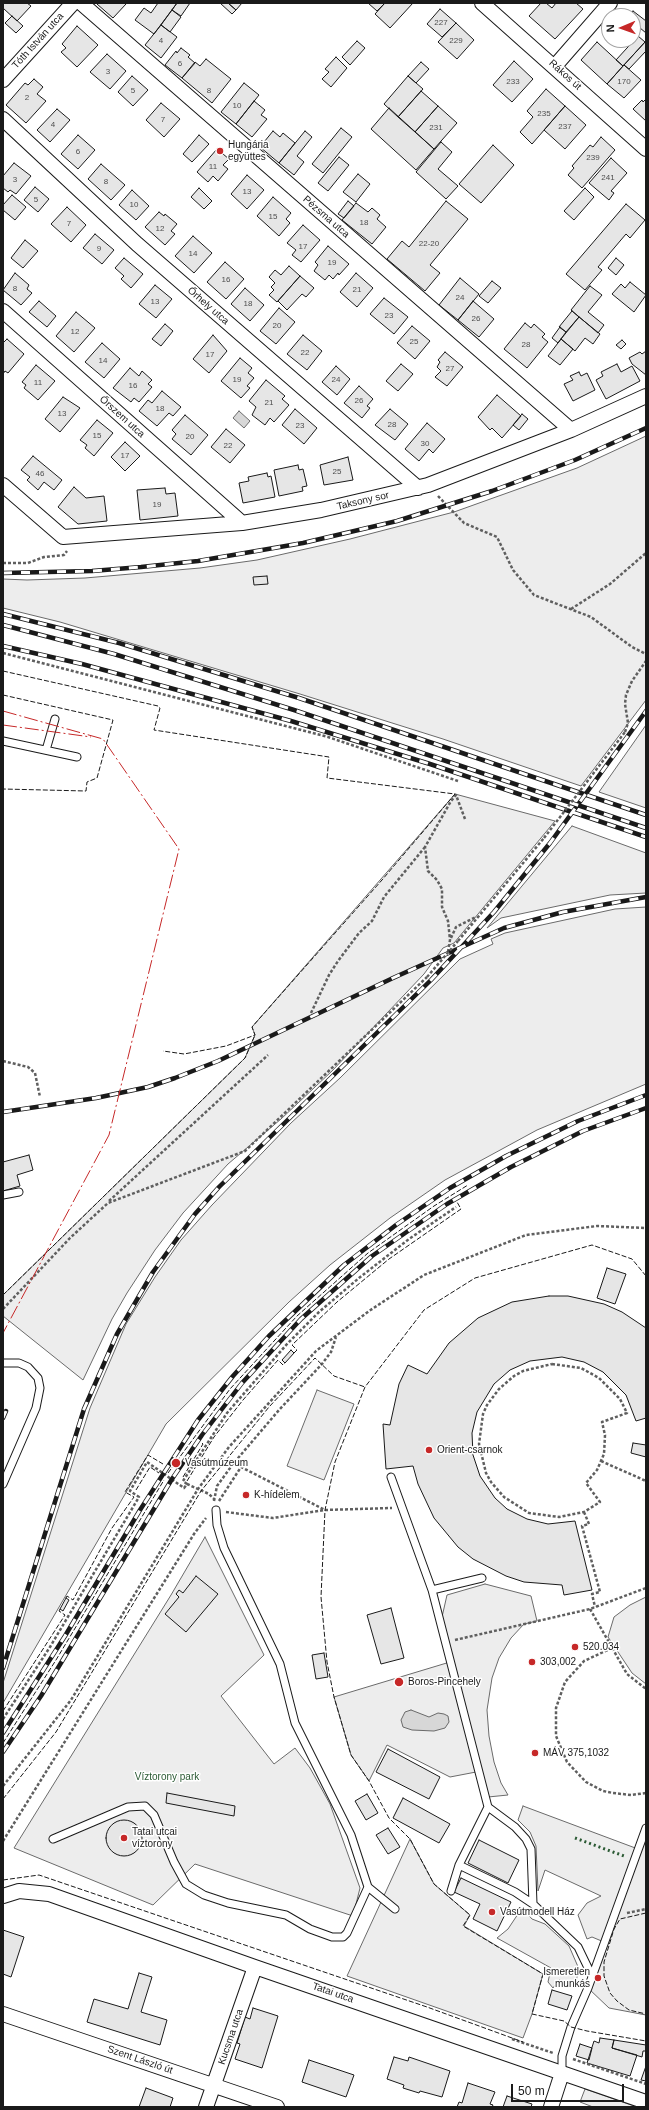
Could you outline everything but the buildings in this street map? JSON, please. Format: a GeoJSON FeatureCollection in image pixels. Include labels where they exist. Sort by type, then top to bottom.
{"type":"FeatureCollection","features":[{"type":"Feature","properties":{"kind":"street","name":"Tóth István utca"},"geometry":{"type":"LineString","coordinates":[[3,80],[73,3]]}},
{"type":"Feature","properties":{"kind":"street","name":"Pézsma utca"},"geometry":{"type":"LineString","coordinates":[[81,3],[571,430]]}},
{"type":"Feature","properties":{"kind":"street","name":"Rákos út"},"geometry":{"type":"LineString","coordinates":[[482,3],[555,66],[646,149]]}},
{"type":"Feature","properties":{"kind":"street"},"geometry":{"type":"LineString","coordinates":[[555,66],[610,3]]}},
{"type":"Feature","properties":{"kind":"street","name":"Őrhely utca"},"geometry":{"type":"LineString","coordinates":[[3,119],[137,244],[423,487]]}},
{"type":"Feature","properties":{"kind":"street","name":"Őrszem utca"},"geometry":{"type":"LineString","coordinates":[[3,311],[242,524]]}},
{"type":"Feature","properties":{"kind":"street","name":"Taksony sor"},"geometry":{"type":"LineString","coordinates":[[3,485],[63,537],[242,524],[321,510],[423,487],[571,430],[646,396]]}},
{"type":"Feature","properties":{"kind":"street","name":"Tatai utca"},"geometry":{"type":"LineString","coordinates":[[3,1896],[19,1891],[49,1894],[646,2102]]}},
{"type":"Feature","properties":{"kind":"street","name":"Kucsma utca"},"geometry":{"type":"LineString","coordinates":[[206,2107],[255,1967]]}},
{"type":"Feature","properties":{"kind":"street","name":"Szent László út"},"geometry":{"type":"LineString","coordinates":[[3,2014],[277,2107]]}},
{"type":"Feature","properties":{"kind":"street"},"geometry":{"type":"LineString","coordinates":[[551,2107],[562,2073]]}},
{"type":"Feature","properties":{"kind":"lane"},"geometry":{"type":"LineString","coordinates":[[46,750],[55,718]]}},
{"type":"Feature","properties":{"kind":"lane"},"geometry":{"type":"LineString","coordinates":[[3,741],[77,757]]}},
{"type":"Feature","properties":{"kind":"lane"},"geometry":{"type":"LineString","coordinates":[[3,1195],[19,1192]]}},
{"type":"Feature","properties":{"kind":"lane"},"geometry":{"type":"LineString","coordinates":[[3,1363],[19,1363],[28,1367],[38,1378],[40,1388],[36,1408],[3,1484]]}},
{"type":"Feature","properties":{"kind":"lane"},"geometry":{"type":"LineString","coordinates":[[391,1477],[432,1590],[447,1642],[488,1807],[515,1828],[526,1839],[531,1849],[533,1904]]}},
{"type":"Feature","properties":{"kind":"lane"},"geometry":{"type":"LineString","coordinates":[[214,1508],[217,1525],[224,1548],[280,1664],[295,1723],[351,1835],[368,1887],[395,1909]]}},
{"type":"Feature","properties":{"kind":"lane"},"geometry":{"type":"LineString","coordinates":[[432,1590],[482,1578]]}},
{"type":"Feature","properties":{"kind":"lane"},"geometry":{"type":"LineString","coordinates":[[53,1839],[128,1807],[146,1806],[154,1815],[174,1862],[186,1884],[204,1895],[228,1903],[286,1915],[310,1929],[332,1937],[344,1937],[347,1933],[368,1887]]}},
{"type":"Feature","properties":{"kind":"lane"},"geometry":{"type":"LineString","coordinates":[[451,1891],[459,1864],[488,1807]]}},
{"type":"Feature","properties":{"kind":"lane"},"geometry":{"type":"LineString","coordinates":[[562,2073],[562,2056],[571,2027],[615,1915],[646,1828]]}},
{"type":"Feature","properties":{"kind":"lane"},"geometry":{"type":"LineString","coordinates":[[459,1864],[515,1892],[533,1904],[578,1947],[592,1976]]}},
{"type":"Feature","properties":{"kind":"path"},"geometry":{"type":"LineString","coordinates":[[423,487],[464,522],[497,537],[513,570],[534,595],[571,610],[591,616],[632,647],[646,654]]}},
{"type":"Feature","properties":{"kind":"path"},"geometry":{"type":"LineString","coordinates":[[3,563],[28,563],[44,557],[64,555],[78,536]]}},
{"type":"Feature","properties":{"kind":"path"},"geometry":{"type":"LineString","coordinates":[[571,610],[610,584],[646,553]]}},
{"type":"Feature","properties":{"kind":"path"},"geometry":{"type":"LineString","coordinates":[[3,653],[328,737],[458,781]]}},
{"type":"Feature","properties":{"kind":"path"},"geometry":{"type":"LineString","coordinates":[[108,1203],[245,1151],[427,977],[544,838],[625,732],[628,723],[626,695],[632,681],[646,661]]}},
{"type":"Feature","properties":{"kind":"path"},"geometry":{"type":"LineString","coordinates":[[311,1013],[329,975],[359,933],[372,921],[384,897],[425,847],[451,801],[456,796],[465,819]]}},
{"type":"Feature","properties":{"kind":"path"},"geometry":{"type":"LineString","coordinates":[[425,847],[428,871],[437,880],[442,890],[442,907],[448,922],[450,940]]}},
{"type":"Feature","properties":{"kind":"path"},"geometry":{"type":"LineString","coordinates":[[448,952],[450,940],[456,927],[480,915]]}},
{"type":"Feature","properties":{"kind":"path"},"geometry":{"type":"LineString","coordinates":[[3,1310],[70,1238],[268,1055]]}},
{"type":"Feature","properties":{"kind":"path"},"geometry":{"type":"LineString","coordinates":[[3,1060],[28,1067],[35,1073],[40,1098]]}},
{"type":"Feature","properties":{"kind":"path"},"geometry":{"type":"LineString","coordinates":[[325,1510],[241,1467],[218,1504],[209,1494],[183,1481],[227,1413],[288,1344],[319,1312],[359,1278],[409,1239],[456,1207]]}},
{"type":"Feature","properties":{"kind":"path"},"geometry":{"type":"LineString","coordinates":[[3,1786],[71,1700],[198,1489],[229,1447],[316,1352],[369,1311],[424,1275],[526,1235],[597,1226],[646,1228]]}},
{"type":"Feature","properties":{"kind":"path"},"geometry":{"type":"LineString","coordinates":[[336,1336],[331,1352],[322,1364],[232,1464],[217,1486],[214,1508],[273,1518],[325,1510],[402,1507]]}},
{"type":"Feature","properties":{"kind":"path"},"geometry":{"type":"LineString","coordinates":[[562,1364],[591,1372],[614,1391],[627,1413],[602,1422],[605,1441],[601,1461],[596,1472],[586,1483],[600,1502],[584,1512],[559,1517],[539,1515],[516,1506],[497,1490],[486,1473],[479,1444],[481,1424],[487,1405],[506,1382],[532,1367],[562,1364]]}},
{"type":"Feature","properties":{"kind":"path"},"geometry":{"type":"LineString","coordinates":[[601,1461],[646,1481]]}},
{"type":"Feature","properties":{"kind":"path"},"geometry":{"type":"LineString","coordinates":[[3,1719],[50,1647],[139,1497],[130,1491],[147,1462],[184,1488],[187,1484]]}},
{"type":"Feature","properties":{"kind":"path"},"geometry":{"type":"LineString","coordinates":[[584,1512],[589,1524],[582,1526],[600,1592],[592,1594],[595,1608]]}},
{"type":"Feature","properties":{"kind":"path"},"geometry":{"type":"LineString","coordinates":[[3,1841],[194,1534],[208,1515]]}},
{"type":"Feature","properties":{"kind":"path"},"geometry":{"type":"LineString","coordinates":[[447,1642],[595,1608],[646,1588]]}},
{"type":"Feature","properties":{"kind":"path"},"geometry":{"type":"LineString","coordinates":[[590,1609],[627,1674],[646,1689]]}},
{"type":"Feature","properties":{"kind":"path"},"geometry":{"type":"LineString","coordinates":[[612,1648],[584,1661],[565,1682],[556,1708],[556,1736],[567,1762],[586,1782],[603,1791],[613,1794],[630,1795],[646,1793]]}},
{"type":"Feature","properties":{"kind":"path"},"geometry":{"type":"LineString","coordinates":[[615,1915],[646,1909]]}},
{"type":"Feature","properties":{"kind":"path"},"geometry":{"type":"LineString","coordinates":[[562,2056],[646,2084]]}},
{"type":"Feature","properties":{"kind":"shaded area"},"geometry":{"type":"Polygon","coordinates":[[[239,411],[250,421],[244,428],[233,418],[239,411]]]}},
{"type":"Feature","properties":{"kind":"shaded area"},"geometry":{"type":"Polygon","coordinates":[[[646,436],[646,700],[581,786],[443,739],[300,694],[60,622],[3,608],[3,579],[27,580],[85,578],[200,568],[257,560],[350,539],[454,512],[577,468],[646,436]]]}},
{"type":"Feature","properties":{"kind":"shaded area"},"geometry":{"type":"Polygon","coordinates":[[[646,725],[646,808],[599,792],[646,725]]]}},
{"type":"Feature","properties":{"kind":"shaded area"},"geometry":{"type":"Polygon","coordinates":[[[455,794],[555,821],[454,943],[443,948],[424,974],[332,1071],[281,1119],[228,1164],[183,1213],[155,1250],[127,1293],[112,1319],[83,1380],[3,1316],[3,1295],[245,1058],[255,1035],[252,1027],[455,794]]]}},
{"type":"Feature","properties":{"kind":"shaded area"},"geometry":{"type":"Polygon","coordinates":[[[572,826],[646,853],[646,893],[610,895],[501,918],[487,928],[572,826]]]}},
{"type":"Feature","properties":{"kind":"shaded area"},"geometry":{"type":"Polygon","coordinates":[[[646,907],[646,1084],[537,1130],[445,1180],[390,1218],[330,1265],[289,1302],[166,1424],[3,1703],[3,1683],[90,1408],[126,1324],[155,1277],[181,1240],[212,1205],[291,1123],[340,1078],[460,959],[493,944],[491,939],[505,933],[615,909],[646,907]]]}},
{"type":"Feature","properties":{"kind":"shaded area"},"geometry":{"type":"Polygon","coordinates":[[[317,1390],[354,1404],[324,1480],[287,1466],[317,1390]]]}},
{"type":"Feature","properties":{"kind":"shaded area","name":"Víztorony park"},"geometry":{"type":"Polygon","coordinates":[[[205,1537],[264,1655],[221,1696],[274,1764],[295,1748],[310,1768],[330,1804],[360,1888],[353,1916],[195,1864],[153,1905],[14,1848],[171,1595],[205,1537]]]}},
{"type":"Feature","properties":{"kind":"shaded area"},"geometry":{"type":"Polygon","coordinates":[[[485,1584],[531,1596],[537,1621],[524,1624],[511,1638],[499,1658],[492,1678],[487,1710],[489,1736],[494,1762],[501,1783],[508,1795],[488,1797],[442,1617],[447,1595],[485,1584]]]}},
{"type":"Feature","properties":{"kind":"shaded area"},"geometry":{"type":"Polygon","coordinates":[[[646,1597],[646,1684],[632,1673],[608,1637],[614,1617],[630,1605],[646,1597]]]}},
{"type":"Feature","properties":{"kind":"shaded area"},"geometry":{"type":"Polygon","coordinates":[[[450,1662],[476,1772],[450,1777],[387,1745],[369,1781],[351,1755],[334,1697],[450,1662]]]}},
{"type":"Feature","properties":{"kind":"shaded area"},"geometry":{"type":"Polygon","coordinates":[[[411,1710],[429,1717],[438,1713],[444,1714],[448,1716],[449,1722],[445,1728],[434,1731],[412,1730],[403,1727],[401,1720],[405,1712],[411,1710]]]}},
{"type":"Feature","properties":{"kind":"shaded area"},"geometry":{"type":"Polygon","coordinates":[[[523,1806],[638,1849],[646,1828],[646,2015],[609,2008],[588,1988],[604,1942],[592,1937],[587,1939],[578,1915],[587,1903],[601,1896],[545,1870],[538,1891],[536,1846],[530,1832],[518,1820],[523,1806]]]}},
{"type":"Feature","properties":{"kind":"shaded area"},"geometry":{"type":"Polygon","coordinates":[[[410,1839],[434,1884],[470,1915],[464,1926],[543,1974],[532,2014],[523,2038],[347,1976],[410,1839]]]}},
{"type":"Feature","properties":{"kind":"shaded area"},"geometry":{"type":"Polygon","coordinates":[[[522,1908],[532,1919],[545,1924],[569,1946],[579,1969],[575,1985],[559,1980],[553,1988],[548,1982],[551,1968],[497,1938],[508,1929],[522,1908]]]}},
{"type":"Feature","properties":{"kind":"shaded area"},"geometry":{"type":"Polygon","coordinates":[[[585,2089],[637,2107],[593,2107],[580,2102],[585,2089]]]}},
{"type":"Feature","properties":{"kind":"railway"},"geometry":{"type":"LineString","coordinates":[[3,573],[92,571],[141,567],[198,561],[303,543],[397,521],[492,491],[575,460],[646,428]]}},
{"type":"Feature","properties":{"kind":"railway"},"geometry":{"type":"LineString","coordinates":[[3,614],[119,643],[299,698],[646,815]]}},
{"type":"Feature","properties":{"kind":"railway"},"geometry":{"type":"LineString","coordinates":[[3,625],[114,654],[294,710],[646,828]]}},
{"type":"Feature","properties":{"kind":"railway"},"geometry":{"type":"LineString","coordinates":[[3,646],[82,664],[291,721],[430,764],[646,837]]}},
{"type":"Feature","properties":{"kind":"railway"},"geometry":{"type":"LineString","coordinates":[[3,1668],[84,1409],[117,1334],[153,1272],[195,1214],[219,1187],[431,980],[494,912],[550,843],[646,711]]}},
{"type":"Feature","properties":{"kind":"railway"},"geometry":{"type":"LineString","coordinates":[[3,1112],[96,1098],[148,1087],[175,1078],[218,1061],[393,978],[504,928],[563,912],[646,897]]}},
{"type":"Feature","properties":{"kind":"railway"},"geometry":{"type":"LineString","coordinates":[[3,1733],[65,1636],[140,1510],[198,1420],[233,1376],[269,1336],[344,1265],[396,1225],[450,1188],[506,1156],[578,1121],[646,1095]]}},
{"type":"Feature","properties":{"kind":"railway"},"geometry":{"type":"LineString","coordinates":[[3,1752],[41,1696],[172,1479],[202,1435],[242,1383],[301,1319],[372,1256],[447,1204],[511,1167],[583,1131],[646,1108]]}},
{"type":"Feature","properties":{"kind":"railway"},"geometry":{"type":"LineString","coordinates":[[3,1418],[6,1411]]}},
{"type":"Feature","properties":{"kind":"hedge"},"geometry":{"type":"LineString","coordinates":[[575,1838],[624,1856]]}},
{"type":"Feature","properties":{"kind":"fence"},"geometry":{"type":"LineString","coordinates":[[3,671],[158,706],[160,708],[154,730],[329,757],[327,778],[455,794],[382,880],[252,1027],[255,1035],[226,1046],[184,1054],[163,1051]]}},
{"type":"Feature","properties":{"kind":"fence"},"geometry":{"type":"LineString","coordinates":[[3,695],[113,720],[97,778],[87,782],[86,791],[3,789]]}},
{"type":"Feature","properties":{"kind":"fence"},"geometry":{"type":"LineString","coordinates":[[3,1295],[245,1058],[255,1035]]}},
{"type":"Feature","properties":{"kind":"fence"},"geometry":{"type":"LineString","coordinates":[[168,1473],[230,1389],[297,1316],[368,1253],[434,1206],[468,1185]]}},
{"type":"Feature","properties":{"kind":"fence"},"geometry":{"type":"LineString","coordinates":[[294,1353],[297,1350],[292,1345],[337,1302],[389,1259],[461,1209],[457,1202]]}},
{"type":"Feature","properties":{"kind":"fence"},"geometry":{"type":"LineString","coordinates":[[646,1276],[632,1259],[592,1245],[475,1278],[424,1310],[365,1387],[335,1462],[325,1510],[321,1597],[327,1662],[334,1697],[351,1755],[369,1781],[389,1818],[410,1839],[434,1884],[470,1915],[463,1926],[543,1974],[532,2014],[564,2021],[571,2027],[587,2031],[646,2041]]}},
{"type":"Feature","properties":{"kind":"fence"},"geometry":{"type":"LineString","coordinates":[[3,1799],[56,1732],[201,1491],[269,1407],[315,1358],[334,1376],[365,1387]]}},
{"type":"Feature","properties":{"kind":"fence"},"geometry":{"type":"LineString","coordinates":[[187,1481],[214,1437],[243,1400],[278,1360],[283,1365],[285,1363]]}},
{"type":"Feature","properties":{"kind":"fence"},"geometry":{"type":"LineString","coordinates":[[183,1477],[203,1444],[202,1443]]}},
{"type":"Feature","properties":{"kind":"fence"},"geometry":{"type":"LineString","coordinates":[[66,1598],[67,1596],[73,1600],[112,1528],[134,1497],[125,1492],[148,1455],[163,1464]]}},
{"type":"Feature","properties":{"kind":"fence"},"geometry":{"type":"LineString","coordinates":[[136,1490],[150,1467],[159,1473]]}},
{"type":"Feature","properties":{"kind":"fence"},"geometry":{"type":"LineString","coordinates":[[3,1743],[56,1660],[164,1480]]}},
{"type":"Feature","properties":{"kind":"fence"},"geometry":{"type":"LineString","coordinates":[[3,1711],[65,1615],[59,1611],[60,1609]]}},
{"type":"Feature","properties":{"kind":"fence"},"geometry":{"type":"LineString","coordinates":[[3,1880],[39,1875],[427,2007],[523,2042]]}},
{"type":"Feature","properties":{"kind":"fence"},"geometry":{"type":"LineString","coordinates":[[646,1913],[620,1919],[614,1929],[604,1962],[604,1976],[610,1993],[617,2001],[629,2010],[646,2014]]}},
{"type":"Feature","properties":{"kind":"power"},"geometry":{"type":"LineString","coordinates":[[3,711],[103,739],[179,849],[109,1135],[3,1333]]}},
{"type":"Feature","properties":{"kind":"power"},"geometry":{"type":"LineString","coordinates":[[3,725],[91,737]]}},
{"type":"Feature","properties":{"kind":"place","name":"Hungária együttes"},"geometry":{"type":"Point","coordinates":[220,151]}},
{"type":"Feature","properties":{"kind":"place","name":"Orient-csarnok"},"geometry":{"type":"Point","coordinates":[429,1450]}},
{"type":"Feature","properties":{"kind":"place","name":"Vasútmúzeum"},"geometry":{"type":"Point","coordinates":[176,1463]}},
{"type":"Feature","properties":{"kind":"place","name":"K-hídelem"},"geometry":{"type":"Point","coordinates":[246,1495]}},
{"type":"Feature","properties":{"kind":"place","name":"520.034"},"geometry":{"type":"Point","coordinates":[575,1647]}},
{"type":"Feature","properties":{"kind":"place","name":"303,002"},"geometry":{"type":"Point","coordinates":[532,1662]}},
{"type":"Feature","properties":{"kind":"place","name":"Boros-Pincehely"},"geometry":{"type":"Point","coordinates":[399,1682]}},
{"type":"Feature","properties":{"kind":"place","name":"MÁV 375,1032"},"geometry":{"type":"Point","coordinates":[535,1753]}},
{"type":"Feature","properties":{"kind":"place","name":"Tatai utcai víztorony"},"geometry":{"type":"Point","coordinates":[124,1838]}},
{"type":"Feature","properties":{"kind":"place","name":"Vasútmodell Ház"},"geometry":{"type":"Point","coordinates":[492,1912]}},
{"type":"Feature","properties":{"kind":"place","name":"Ismeretlen munkás"},"geometry":{"type":"Point","coordinates":[598,1978]}}]}
